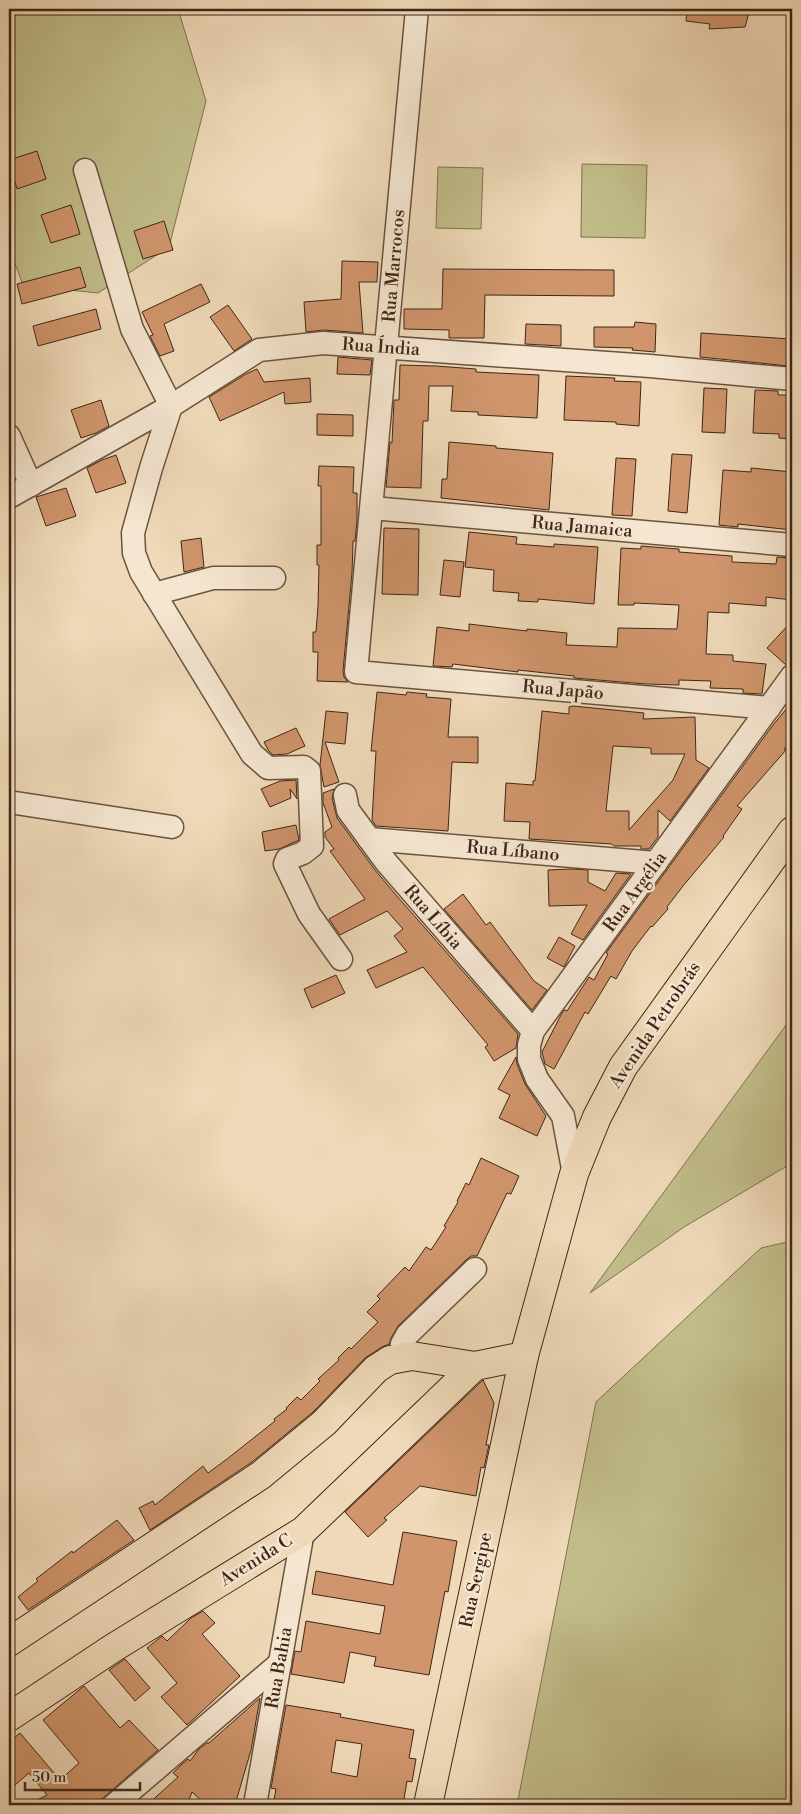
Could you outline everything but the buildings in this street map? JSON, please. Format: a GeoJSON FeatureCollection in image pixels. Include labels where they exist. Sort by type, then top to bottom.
{"type":"FeatureCollection","features":[{"type":"Feature","properties":{"kind":"main road","name":"Avenida Petrobrás"},"geometry":{"type":"LineString","coordinates":[[524,1356],[574,1174],[597,1117],[623,1067],[792,831]]}},
{"type":"Feature","properties":{"kind":"main road"},"geometry":{"type":"LineString","coordinates":[[9,1642],[261,1474],[324,1423],[376,1369],[390,1360],[412,1356],[475,1366],[524,1356]]}},
{"type":"Feature","properties":{"kind":"main road","name":"Rua Sergipe"},"geometry":{"type":"LineString","coordinates":[[428,1805],[524,1356]]}},
{"type":"Feature","properties":{"kind":"main road","name":"Avenida C"},"geometry":{"type":"LineString","coordinates":[[9,1717],[113,1648],[303,1531],[475,1366]]}},
{"type":"Feature","properties":{"kind":"street","name":"Rua Marrocos"},"geometry":{"type":"LineString","coordinates":[[356,672],[417,9]]}},
{"type":"Feature","properties":{"kind":"street"},"geometry":{"type":"LineString","coordinates":[[85,170],[132,329],[171,406],[133,533],[134,553],[141,572],[252,754],[268,768],[304,767],[309,771],[312,846],[303,853],[287,858],[285,864],[309,914],[341,959]]}},
{"type":"Feature","properties":{"kind":"street","name":"Rua Índia"},"geometry":{"type":"LineString","coordinates":[[9,497],[171,406],[259,350],[324,344],[386,347],[650,366],[792,379]]}},
{"type":"Feature","properties":{"kind":"street"},"geometry":{"type":"LineString","coordinates":[[9,436],[31,485]]}},
{"type":"Feature","properties":{"kind":"street","name":"Rua Jamaica"},"geometry":{"type":"LineString","coordinates":[[372,508],[792,546]]}},
{"type":"Feature","properties":{"kind":"street"},"geometry":{"type":"LineString","coordinates":[[154,594],[213,578],[274,578]]}},
{"type":"Feature","properties":{"kind":"street","name":"Rua Japão"},"geometry":{"type":"LineString","coordinates":[[356,672],[769,708]]}},
{"type":"Feature","properties":{"kind":"street","name":"Rua Argélia"},"geometry":{"type":"LineString","coordinates":[[574,1174],[563,1116],[537,1078],[528,1059],[528,1045],[533,1032],[792,676]]}},
{"type":"Feature","properties":{"kind":"street","name":"Rua Líbia"},"geometry":{"type":"LineString","coordinates":[[345,795],[348,810],[386,862],[533,1032]]}},
{"type":"Feature","properties":{"kind":"street"},"geometry":{"type":"LineString","coordinates":[[9,802],[172,828]]}},
{"type":"Feature","properties":{"kind":"street","name":"Rua Líbano"},"geometry":{"type":"LineString","coordinates":[[369,839],[656,863]]}},
{"type":"Feature","properties":{"kind":"street"},"geometry":{"type":"LineString","coordinates":[[563,1116],[597,1117]]}},
{"type":"Feature","properties":{"kind":"street"},"geometry":{"type":"LineString","coordinates":[[412,1356],[402,1344],[407,1335],[475,1269]]}},
{"type":"Feature","properties":{"kind":"street","name":"Rua Bahia"},"geometry":{"type":"LineString","coordinates":[[255,1805],[303,1531]]}},
{"type":"Feature","properties":{"kind":"street"},"geometry":{"type":"LineString","coordinates":[[114,1805],[280,1663]]}},
{"type":"Feature","properties":{"kind":"shaded area"},"geometry":{"type":"Polygon","coordinates":[[[9,9],[178,9],[206,101],[169,247],[98,293],[23,285],[9,247],[9,9]]]}},
{"type":"Feature","properties":{"kind":"shaded area"},"geometry":{"type":"Polygon","coordinates":[[[582,164],[647,165],[645,238],[581,237],[582,164]]]}},
{"type":"Feature","properties":{"kind":"shaded area"},"geometry":{"type":"Polygon","coordinates":[[[438,167],[483,168],[481,229],[436,228],[438,167]]]}},
{"type":"Feature","properties":{"kind":"shaded area"},"geometry":{"type":"Polygon","coordinates":[[[792,1017],[792,1163],[684,1227],[590,1293],[792,1017]]]}},
{"type":"Feature","properties":{"kind":"shaded area"},"geometry":{"type":"Polygon","coordinates":[[[792,1241],[792,1805],[517,1805],[596,1402],[761,1248],[792,1241]]]}}]}
